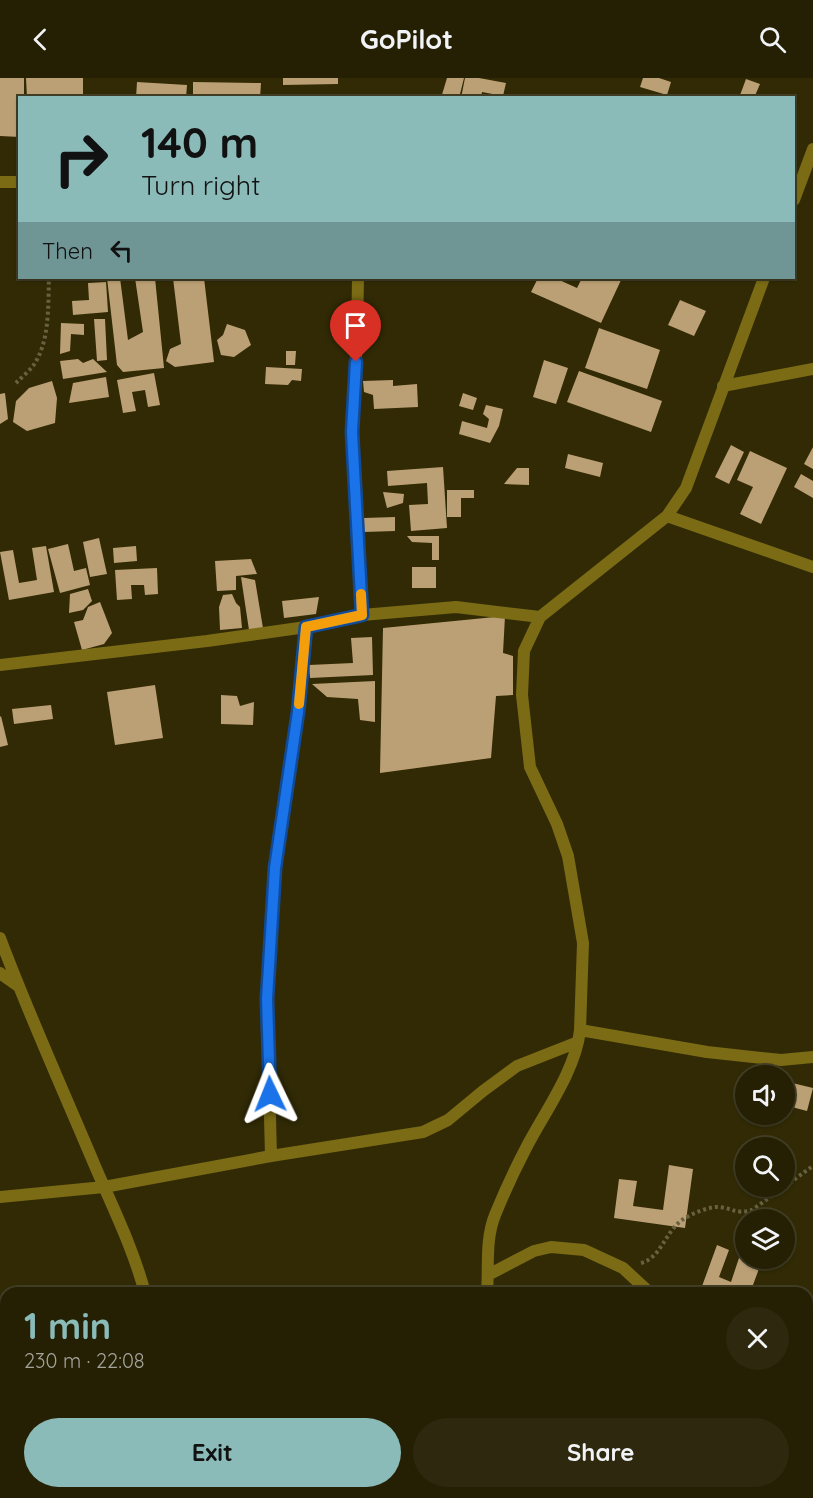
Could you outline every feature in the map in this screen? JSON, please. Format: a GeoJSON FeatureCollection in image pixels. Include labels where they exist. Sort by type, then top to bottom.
{"type":"FeatureCollection","features":[{"type":"Feature","properties":{"kind":"street"},"geometry":{"type":"LineString","coordinates":[[795,197],[813,149]]}},
{"type":"Feature","properties":{"kind":"street"},"geometry":{"type":"LineString","coordinates":[[0,182],[18,182]]}},
{"type":"Feature","properties":{"kind":"street"},"geometry":{"type":"LineString","coordinates":[[358,279],[352,432],[362,615]]}},
{"type":"Feature","properties":{"kind":"street"},"geometry":{"type":"LineString","coordinates":[[487,1287],[488,1245],[494,1217],[526,1148],[559,1090],[579,1036],[583,943],[568,856],[557,824],[530,768],[522,695],[524,651],[540,617],[667,516],[686,488],[764,279]]}},
{"type":"Feature","properties":{"kind":"street"},"geometry":{"type":"LineString","coordinates":[[723,386],[813,369]]}},
{"type":"Feature","properties":{"kind":"street"},"geometry":{"type":"LineString","coordinates":[[667,516],[813,567]]}},
{"type":"Feature","properties":{"kind":"street"},"geometry":{"type":"LineString","coordinates":[[0,665],[207,641],[306,627],[362,615],[456,607],[540,617]]}},
{"type":"Feature","properties":{"kind":"street"},"geometry":{"type":"LineString","coordinates":[[271,1156],[267,999],[270,936],[275,868],[298,712],[306,627]]}},
{"type":"Feature","properties":{"kind":"street"},"geometry":{"type":"LineString","coordinates":[[0,938],[18,986],[136,1260],[143,1287]]}},
{"type":"Feature","properties":{"kind":"street"},"geometry":{"type":"LineString","coordinates":[[0,973],[18,986]]}},
{"type":"Feature","properties":{"kind":"street"},"geometry":{"type":"LineString","coordinates":[[0,1197],[104,1187],[271,1156],[423,1132],[448,1120],[517,1066],[579,1036],[781,1060],[813,1057]]}},
{"type":"Feature","properties":{"kind":"street"},"geometry":{"type":"LineString","coordinates":[[488,1275],[534,1251],[551,1247],[584,1251],[623,1268],[644,1287]]}},
{"type":"Feature","properties":{"kind":"path"},"geometry":{"type":"LineString","coordinates":[[16,383],[33,365],[40,352],[48,315],[49,279]]}},
{"type":"Feature","properties":{"kind":"path"},"geometry":{"type":"LineString","coordinates":[[623,1268],[652,1259],[668,1234],[681,1221],[699,1211],[717,1207],[742,1213],[752,1210],[813,1166]]}},
{"type":"Feature","properties":{"kind":"building"},"geometry":{"type":"Polygon","coordinates":[[[0,78],[24,78],[24,96],[18,96],[18,137],[0,136],[0,78]]]}},
{"type":"Feature","properties":{"kind":"building"},"geometry":{"type":"Polygon","coordinates":[[[26,78],[83,78],[83,96],[27,96],[26,78]]]}},
{"type":"Feature","properties":{"kind":"building"},"geometry":{"type":"Polygon","coordinates":[[[283,78],[338,78],[338,84],[283,85],[283,78]]]}},
{"type":"Feature","properties":{"kind":"building"},"geometry":{"type":"Polygon","coordinates":[[[447,78],[464,78],[460,96],[442,96],[447,78]]]}},
{"type":"Feature","properties":{"kind":"building"},"geometry":{"type":"Polygon","coordinates":[[[465,78],[506,83],[503,96],[482,92],[481,96],[461,96],[465,78]]]}},
{"type":"Feature","properties":{"kind":"building"},"geometry":{"type":"Polygon","coordinates":[[[643,78],[659,78],[671,82],[667,95],[640,87],[643,78]]]}},
{"type":"Feature","properties":{"kind":"building"},"geometry":{"type":"Polygon","coordinates":[[[746,79],[760,84],[755,96],[740,96],[746,79]]]}},
{"type":"Feature","properties":{"kind":"building"},"geometry":{"type":"Polygon","coordinates":[[[137,82],[187,85],[186,96],[136,96],[137,82]]]}},
{"type":"Feature","properties":{"kind":"building"},"geometry":{"type":"Polygon","coordinates":[[[193,82],[261,83],[260,96],[193,96],[193,82]]]}},
{"type":"Feature","properties":{"kind":"building"},"geometry":{"type":"Polygon","coordinates":[[[107,279],[120,279],[128,340],[143,332],[135,279],[155,279],[164,368],[123,372],[117,365],[107,279]]]}},
{"type":"Feature","properties":{"kind":"building"},"geometry":{"type":"Polygon","coordinates":[[[173,279],[204,279],[214,362],[175,367],[166,361],[170,349],[181,344],[173,279]]]}},
{"type":"Feature","properties":{"kind":"building"},"geometry":{"type":"Polygon","coordinates":[[[538,279],[557,279],[577,288],[582,279],[622,279],[601,323],[531,292],[538,279]]]}},
{"type":"Feature","properties":{"kind":"building"},"geometry":{"type":"Polygon","coordinates":[[[106,282],[108,312],[73,315],[72,301],[89,300],[88,283],[106,282]]]}},
{"type":"Feature","properties":{"kind":"building"},"geometry":{"type":"Polygon","coordinates":[[[680,300],[706,311],[694,336],[668,325],[680,300]]]}},
{"type":"Feature","properties":{"kind":"building"},"geometry":{"type":"Polygon","coordinates":[[[94,319],[105,319],[107,360],[97,361],[94,319]]]}},
{"type":"Feature","properties":{"kind":"building"},"geometry":{"type":"Polygon","coordinates":[[[61,323],[84,324],[84,335],[71,334],[70,351],[60,354],[61,323]]]}},
{"type":"Feature","properties":{"kind":"building"},"geometry":{"type":"Polygon","coordinates":[[[227,324],[245,330],[251,345],[234,357],[221,355],[217,340],[223,335],[227,324]]]}},
{"type":"Feature","properties":{"kind":"building"},"geometry":{"type":"Polygon","coordinates":[[[599,328],[660,350],[647,389],[585,368],[599,328]]]}},
{"type":"Feature","properties":{"kind":"building"},"geometry":{"type":"Polygon","coordinates":[[[286,351],[296,351],[295,365],[286,365],[286,351]]]}},
{"type":"Feature","properties":{"kind":"building"},"geometry":{"type":"Polygon","coordinates":[[[78,359],[83,363],[93,359],[107,372],[63,379],[60,361],[78,359]]]}},
{"type":"Feature","properties":{"kind":"building"},"geometry":{"type":"Polygon","coordinates":[[[544,360],[568,368],[556,404],[533,397],[544,360]]]}},
{"type":"Feature","properties":{"kind":"building"},"geometry":{"type":"Polygon","coordinates":[[[266,367],[302,369],[301,381],[292,380],[288,385],[265,384],[266,367]]]}},
{"type":"Feature","properties":{"kind":"building"},"geometry":{"type":"Polygon","coordinates":[[[579,371],[662,401],[651,432],[567,402],[579,371]]]}},
{"type":"Feature","properties":{"kind":"building"},"geometry":{"type":"Polygon","coordinates":[[[154,373],[160,405],[148,407],[145,390],[132,392],[136,411],[123,413],[117,380],[154,373]]]}},
{"type":"Feature","properties":{"kind":"building"},"geometry":{"type":"Polygon","coordinates":[[[106,377],[109,397],[69,403],[73,383],[106,377]]]}},
{"type":"Feature","properties":{"kind":"building"},"geometry":{"type":"Polygon","coordinates":[[[393,380],[393,386],[417,384],[418,407],[374,409],[373,395],[364,392],[363,381],[393,380]]]}},
{"type":"Feature","properties":{"kind":"building"},"geometry":{"type":"Polygon","coordinates":[[[52,381],[57,398],[55,423],[27,431],[13,422],[16,401],[29,388],[52,381]]]}},
{"type":"Feature","properties":{"kind":"building"},"geometry":{"type":"Polygon","coordinates":[[[5,393],[8,419],[0,424],[0,394],[5,393]]]}},
{"type":"Feature","properties":{"kind":"building"},"geometry":{"type":"Polygon","coordinates":[[[463,393],[477,398],[473,410],[459,406],[463,393]]]}},
{"type":"Feature","properties":{"kind":"building"},"geometry":{"type":"Polygon","coordinates":[[[486,405],[503,409],[499,426],[490,443],[459,434],[462,421],[487,428],[489,419],[483,414],[486,405]]]}},
{"type":"Feature","properties":{"kind":"building"},"geometry":{"type":"Polygon","coordinates":[[[731,445],[744,452],[729,484],[715,477],[731,445]]]}},
{"type":"Feature","properties":{"kind":"building"},"geometry":{"type":"Polygon","coordinates":[[[813,447],[813,469],[804,464],[813,447]]]}},
{"type":"Feature","properties":{"kind":"building"},"geometry":{"type":"Polygon","coordinates":[[[750,451],[787,468],[761,524],[740,514],[753,487],[737,480],[750,451]]]}},
{"type":"Feature","properties":{"kind":"building"},"geometry":{"type":"Polygon","coordinates":[[[568,454],[603,463],[600,477],[565,468],[568,454]]]}},
{"type":"Feature","properties":{"kind":"building"},"geometry":{"type":"Polygon","coordinates":[[[443,467],[447,528],[411,531],[409,505],[428,504],[427,483],[388,486],[387,471],[443,467]]]}},
{"type":"Feature","properties":{"kind":"building"},"geometry":{"type":"Polygon","coordinates":[[[517,468],[529,468],[529,485],[504,484],[517,468]]]}},
{"type":"Feature","properties":{"kind":"building"},"geometry":{"type":"Polygon","coordinates":[[[801,474],[813,481],[813,498],[794,487],[801,474]]]}},
{"type":"Feature","properties":{"kind":"building"},"geometry":{"type":"Polygon","coordinates":[[[447,490],[474,490],[474,498],[461,498],[461,517],[447,517],[447,490]]]}},
{"type":"Feature","properties":{"kind":"building"},"geometry":{"type":"Polygon","coordinates":[[[383,492],[404,494],[403,503],[387,508],[383,492]]]}},
{"type":"Feature","properties":{"kind":"building"},"geometry":{"type":"Polygon","coordinates":[[[395,517],[395,531],[364,532],[364,518],[395,517]]]}},
{"type":"Feature","properties":{"kind":"building"},"geometry":{"type":"Polygon","coordinates":[[[407,536],[439,536],[439,560],[432,560],[432,543],[412,542],[407,536]]]}},
{"type":"Feature","properties":{"kind":"building"},"geometry":{"type":"Polygon","coordinates":[[[99,538],[107,574],[90,577],[83,542],[99,538]]]}},
{"type":"Feature","properties":{"kind":"building"},"geometry":{"type":"Polygon","coordinates":[[[68,544],[74,571],[86,568],[90,585],[60,593],[48,549],[68,544]]]}},
{"type":"Feature","properties":{"kind":"building"},"geometry":{"type":"Polygon","coordinates":[[[46,546],[54,592],[9,600],[0,552],[13,550],[19,583],[37,580],[32,548],[46,546]]]}},
{"type":"Feature","properties":{"kind":"building"},"geometry":{"type":"Polygon","coordinates":[[[136,546],[137,561],[114,563],[113,548],[136,546]]]}},
{"type":"Feature","properties":{"kind":"building"},"geometry":{"type":"Polygon","coordinates":[[[251,559],[257,574],[236,576],[236,590],[217,591],[215,561],[251,559]]]}},
{"type":"Feature","properties":{"kind":"building"},"geometry":{"type":"Polygon","coordinates":[[[412,567],[436,567],[436,588],[412,588],[412,567]]]}},
{"type":"Feature","properties":{"kind":"building"},"geometry":{"type":"Polygon","coordinates":[[[157,568],[158,594],[145,595],[144,585],[131,585],[132,599],[117,600],[115,570],[157,568]]]}},
{"type":"Feature","properties":{"kind":"building"},"geometry":{"type":"Polygon","coordinates":[[[241,577],[255,580],[263,628],[249,630],[241,577]]]}},
{"type":"Feature","properties":{"kind":"building"},"geometry":{"type":"Polygon","coordinates":[[[88,589],[92,601],[83,610],[69,613],[70,594],[88,589]]]}},
{"type":"Feature","properties":{"kind":"building"},"geometry":{"type":"Polygon","coordinates":[[[232,594],[240,607],[242,628],[220,630],[219,607],[223,595],[232,594]]]}},
{"type":"Feature","properties":{"kind":"building"},"geometry":{"type":"Polygon","coordinates":[[[319,597],[316,614],[284,618],[282,601],[319,597]]]}},
{"type":"Feature","properties":{"kind":"building"},"geometry":{"type":"Polygon","coordinates":[[[100,602],[112,633],[104,644],[82,650],[74,622],[83,620],[88,607],[100,602]]]}},
{"type":"Feature","properties":{"kind":"building"},"geometry":{"type":"Polygon","coordinates":[[[505,616],[503,653],[513,656],[513,695],[496,696],[491,758],[380,773],[383,628],[505,616]]]}},
{"type":"Feature","properties":{"kind":"building"},"geometry":{"type":"Polygon","coordinates":[[[372,637],[373,675],[310,678],[309,665],[353,663],[351,638],[372,637]]]}},
{"type":"Feature","properties":{"kind":"building"},"geometry":{"type":"Polygon","coordinates":[[[375,681],[375,722],[360,720],[358,699],[327,697],[312,684],[375,681]]]}},
{"type":"Feature","properties":{"kind":"building"},"geometry":{"type":"Polygon","coordinates":[[[155,685],[163,738],[115,745],[107,692],[155,685]]]}},
{"type":"Feature","properties":{"kind":"building"},"geometry":{"type":"Polygon","coordinates":[[[221,695],[237,696],[240,706],[254,702],[253,725],[221,724],[221,695]]]}},
{"type":"Feature","properties":{"kind":"building"},"geometry":{"type":"Polygon","coordinates":[[[51,705],[53,719],[14,724],[12,709],[51,705]]]}},
{"type":"Feature","properties":{"kind":"building"},"geometry":{"type":"Polygon","coordinates":[[[0,717],[8,745],[0,747],[0,717]]]}},
{"type":"Feature","properties":{"kind":"building"},"geometry":{"type":"Polygon","coordinates":[[[795,1084],[813,1088],[807,1111],[795,1108],[795,1084]]]}},
{"type":"Feature","properties":{"kind":"building"},"geometry":{"type":"Polygon","coordinates":[[[669,1165],[693,1169],[685,1228],[614,1218],[619,1179],[637,1181],[633,1206],[663,1210],[669,1165]]]}},
{"type":"Feature","properties":{"kind":"building"},"geometry":{"type":"Polygon","coordinates":[[[717,1245],[729,1250],[719,1277],[731,1282],[735,1269],[759,1269],[752,1287],[702,1287],[717,1245]]]}},
{"type":"Feature","properties":{"kind":"slow traffic"},"geometry":{"type":"LineString","coordinates":[[299,704],[306,627],[362,615],[361,594]]}},
{"type":"Feature","properties":{"kind":"route"},"geometry":{"type":"LineString","coordinates":[[270,1094],[267,999],[275,868],[298,712],[306,627],[362,615],[352,432],[356,362]]}}]}
